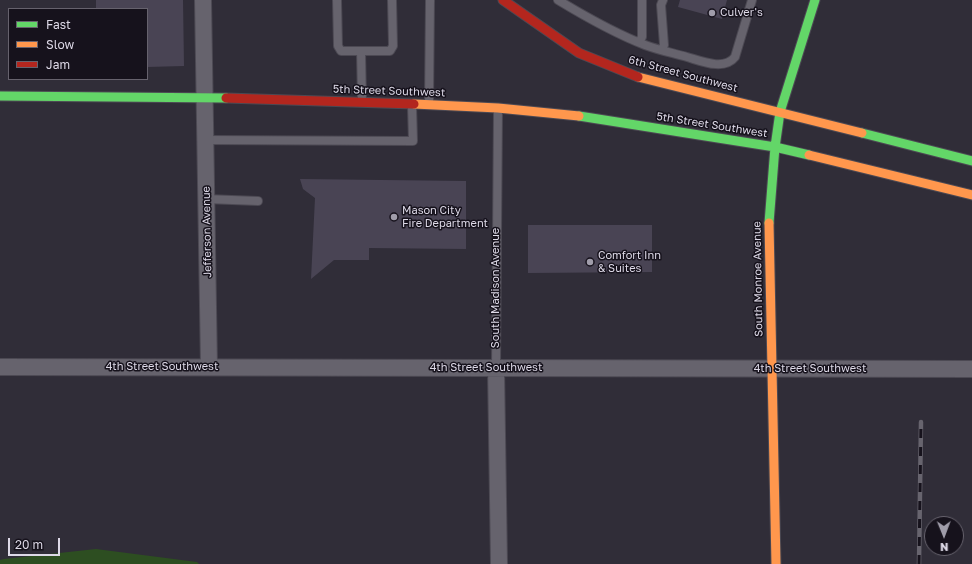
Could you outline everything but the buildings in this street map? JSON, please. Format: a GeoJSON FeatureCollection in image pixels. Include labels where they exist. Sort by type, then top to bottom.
{"type":"FeatureCollection","features":[{"type":"Feature","properties":{"kind":"main road","name":"6th Street Southwest"},"geometry":{"type":"LineString","coordinates":[[503,0],[579,53],[639,77],[780,112]]}},
{"type":"Feature","properties":{"kind":"main road","name":"South Monroe Avenue"},"geometry":{"type":"LineString","coordinates":[[776,564],[769,230],[774,147],[780,112],[815,0]]}},
{"type":"Feature","properties":{"kind":"main road","name":"5th Street Southwest"},"geometry":{"type":"LineString","coordinates":[[0,96],[204,97],[498,108],[590,117],[774,147]]}},
{"type":"Feature","properties":{"kind":"main road"},"geometry":{"type":"LineString","coordinates":[[780,112],[972,161]]}},
{"type":"Feature","properties":{"kind":"main road"},"geometry":{"type":"LineString","coordinates":[[774,147],[972,195]]}},
{"type":"Feature","properties":{"kind":"street","name":"Jefferson Avenue"},"geometry":{"type":"LineString","coordinates":[[204,0],[204,97],[209,367]]}},
{"type":"Feature","properties":{"kind":"street","name":"4th Street Southwest"},"geometry":{"type":"LineString","coordinates":[[0,366],[972,369]]}},
{"type":"Feature","properties":{"kind":"street","name":"South Madison Avenue"},"geometry":{"type":"LineString","coordinates":[[496,368],[499,564]]}},
{"type":"Feature","properties":{"kind":"lane"},"geometry":{"type":"LineString","coordinates":[[337,0],[338,46],[341,51],[390,51],[393,46],[392,0]]}},
{"type":"Feature","properties":{"kind":"lane"},"geometry":{"type":"LineString","coordinates":[[428,105],[430,0]]}},
{"type":"Feature","properties":{"kind":"lane"},"geometry":{"type":"LineString","coordinates":[[558,0],[597,23],[639,42],[662,50],[714,64],[726,64],[731,62],[735,57],[752,0]]}},
{"type":"Feature","properties":{"kind":"lane"},"geometry":{"type":"LineString","coordinates":[[639,42],[642,37],[642,0]]}},
{"type":"Feature","properties":{"kind":"lane"},"geometry":{"type":"LineString","coordinates":[[662,50],[664,45],[661,5],[663,0]]}},
{"type":"Feature","properties":{"kind":"lane"},"geometry":{"type":"LineString","coordinates":[[361,51],[362,102]]}},
{"type":"Feature","properties":{"kind":"lane"},"geometry":{"type":"LineString","coordinates":[[205,140],[413,141],[412,104]]}},
{"type":"Feature","properties":{"kind":"lane","name":"South Madison Avenue"},"geometry":{"type":"LineString","coordinates":[[496,368],[498,108]]}},
{"type":"Feature","properties":{"kind":"lane"},"geometry":{"type":"LineString","coordinates":[[206,199],[258,201]]}},
{"type":"Feature","properties":{"kind":"green space"},"geometry":{"type":"Polygon","coordinates":[[[96,549],[197,562],[199,564],[0,564],[0,560],[4,559],[96,549]]]}},
{"type":"Feature","properties":{"kind":"railway"},"geometry":{"type":"LineString","coordinates":[[919,564],[921,422]]}},
{"type":"Feature","properties":{"kind":"traffic: fast"},"geometry":{"type":"LineString","coordinates":[[769,223],[775,147],[780,112],[815,0]]}},
{"type":"Feature","properties":{"kind":"traffic: fast"},"geometry":{"type":"LineString","coordinates":[[0,96],[226,98]]}},
{"type":"Feature","properties":{"kind":"traffic: fast"},"geometry":{"type":"LineString","coordinates":[[579,116],[775,147],[809,155]]}},
{"type":"Feature","properties":{"kind":"traffic: fast"},"geometry":{"type":"LineString","coordinates":[[862,133],[972,161]]}},
{"type":"Feature","properties":{"kind":"traffic: slow"},"geometry":{"type":"LineString","coordinates":[[638,77],[862,133]]}},
{"type":"Feature","properties":{"kind":"traffic: slow"},"geometry":{"type":"LineString","coordinates":[[414,104],[498,108],[579,116]]}},
{"type":"Feature","properties":{"kind":"traffic: slow"},"geometry":{"type":"LineString","coordinates":[[809,155],[972,195]]}},
{"type":"Feature","properties":{"kind":"traffic: slow"},"geometry":{"type":"LineString","coordinates":[[769,223],[776,564]]}},
{"type":"Feature","properties":{"kind":"traffic: jam"},"geometry":{"type":"LineString","coordinates":[[503,0],[579,53],[638,77]]}},
{"type":"Feature","properties":{"kind":"traffic: jam"},"geometry":{"type":"LineString","coordinates":[[226,98],[414,104]]}},
{"type":"Feature","properties":{"kind":"place","name":"Culver's"},"geometry":{"type":"Point","coordinates":[712,13]}},
{"type":"Feature","properties":{"kind":"place","name":"Mason City Fire Department"},"geometry":{"type":"Point","coordinates":[394,217]}},
{"type":"Feature","properties":{"kind":"place","name":"Comfort Inn & Suites"},"geometry":{"type":"Point","coordinates":[590,262]}}]}
